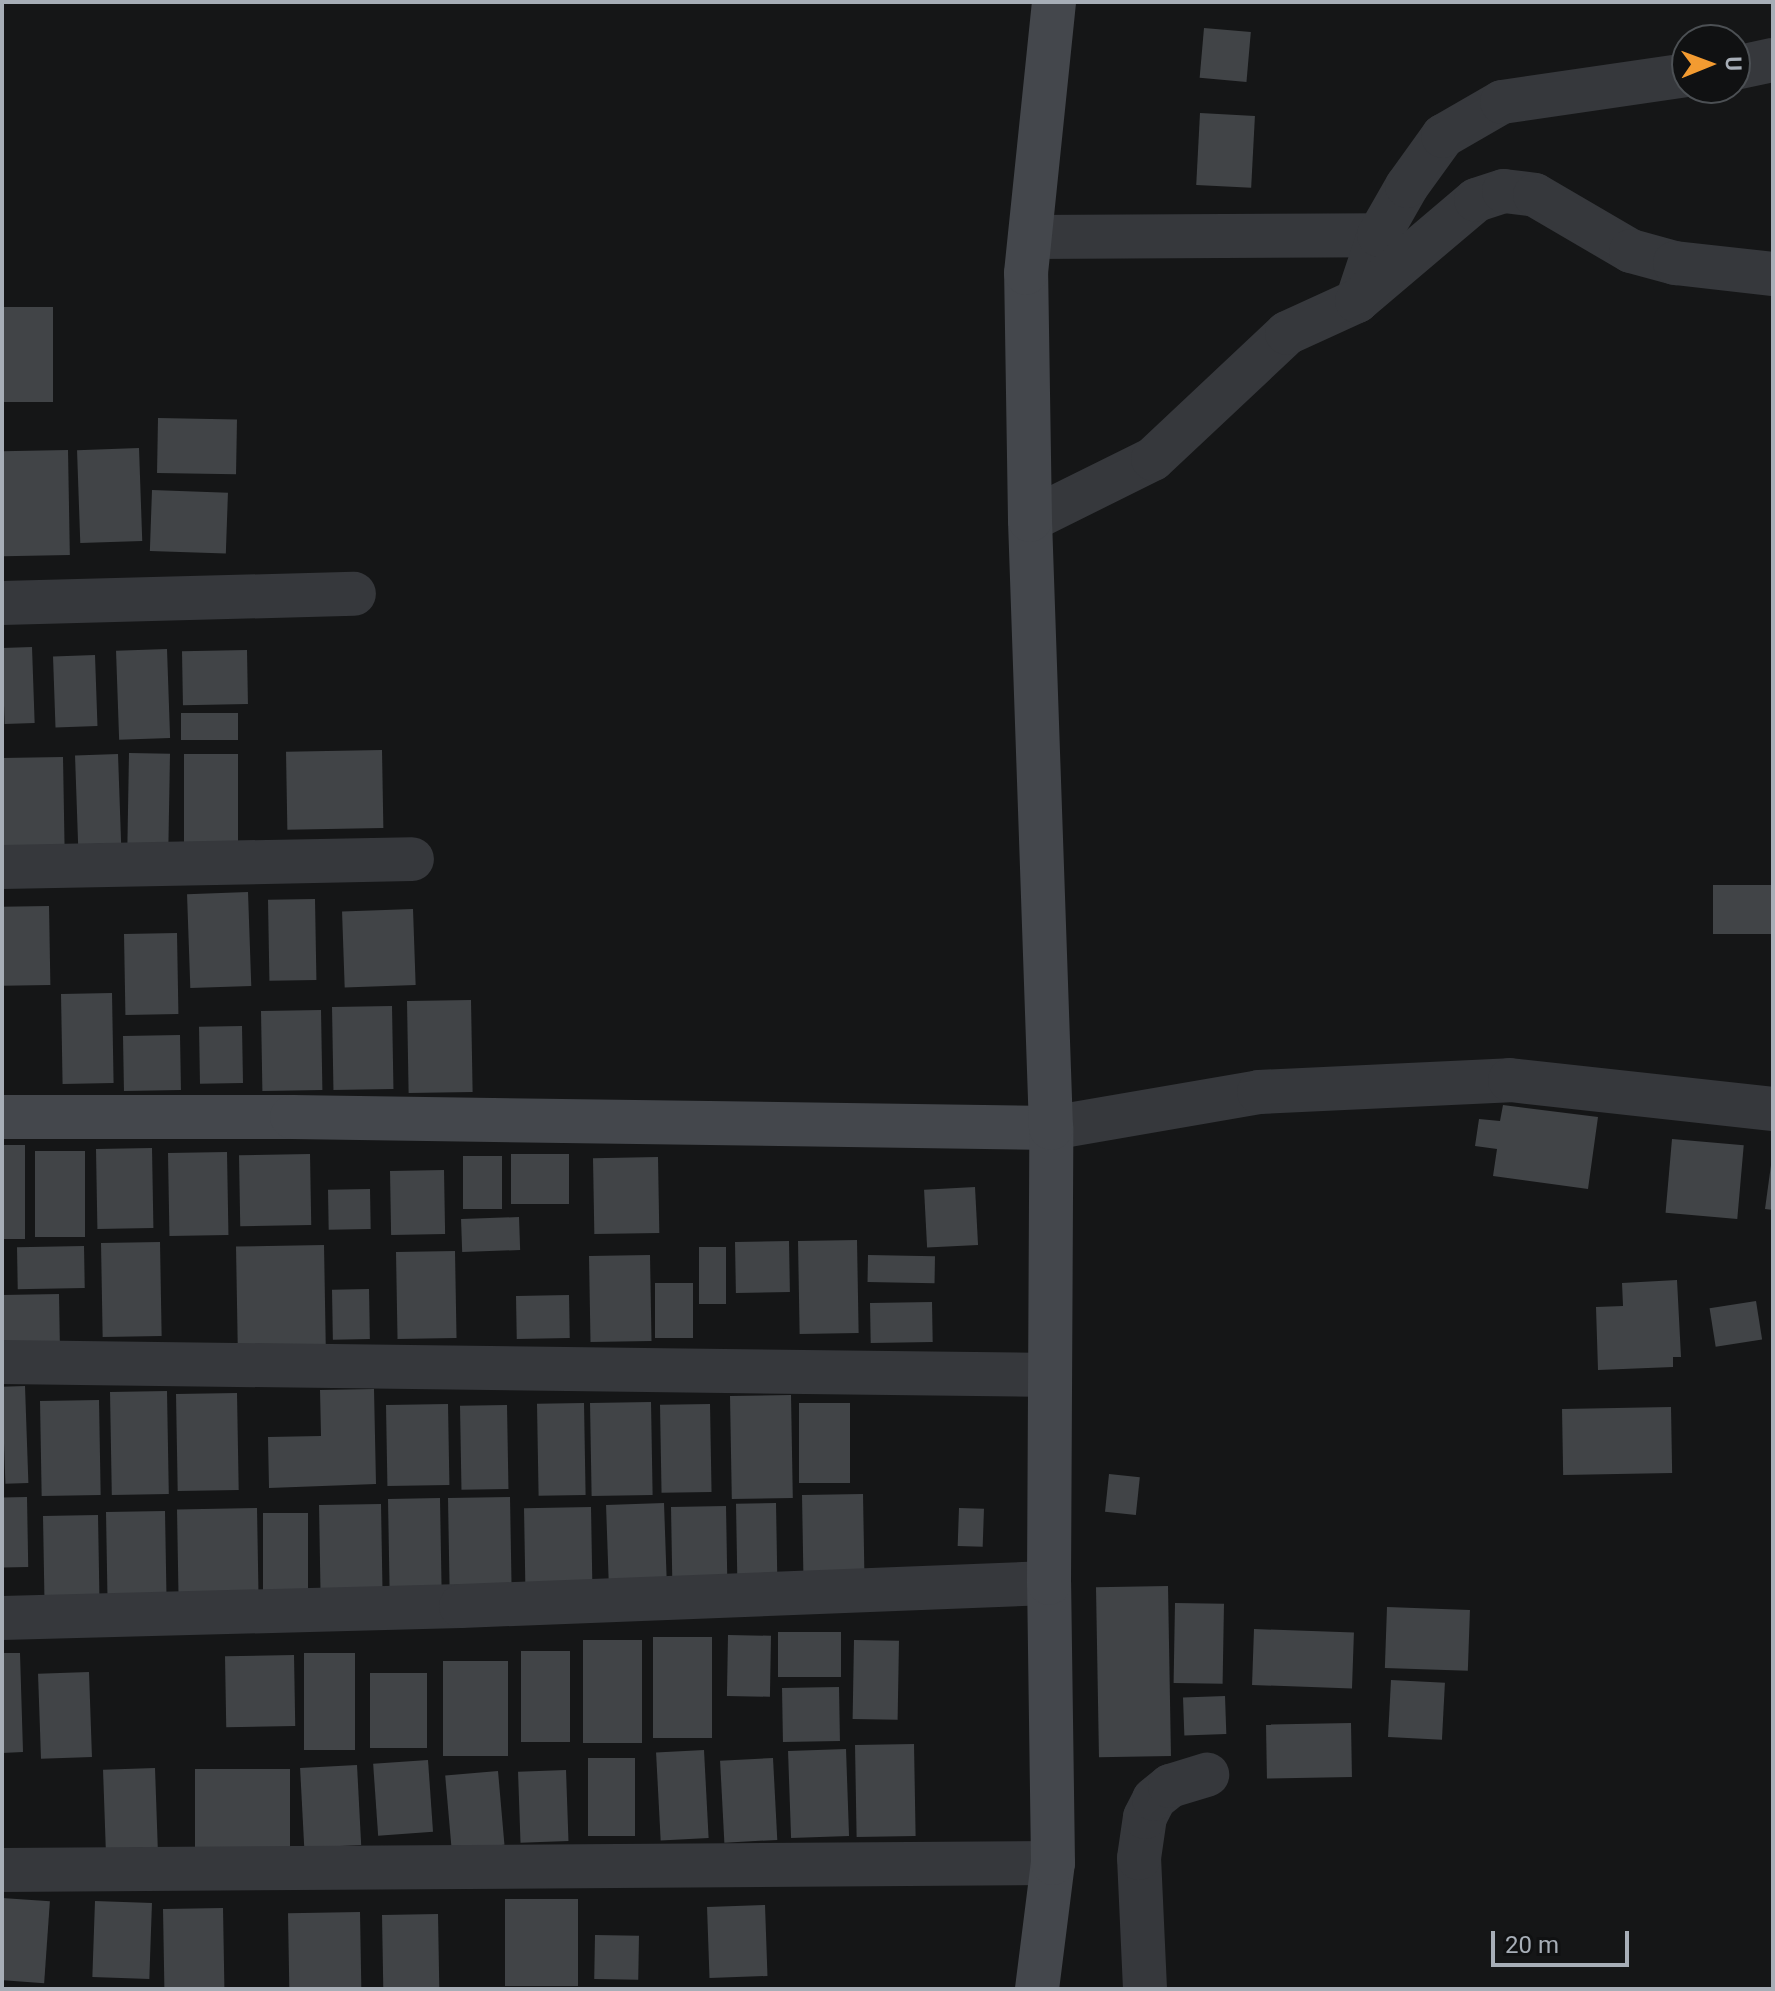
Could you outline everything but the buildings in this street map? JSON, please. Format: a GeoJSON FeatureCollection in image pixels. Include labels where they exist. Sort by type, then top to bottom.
{"type":"FeatureCollection","features":[{"type":"Feature","properties":{"kind":"street"},"geometry":{"type":"LineString","coordinates":[[1037,1989],[1053,1863],[1049,1583],[1051,1128],[1030,520],[1026,273],[1054,2]]}},
{"type":"Feature","properties":{"kind":"street"},"geometry":{"type":"LineString","coordinates":[[1751,65],[1773,60]]}},
{"type":"Feature","properties":{"kind":"street"},"geometry":{"type":"LineString","coordinates":[[1357,301],[1379,235],[1407,186],[1443,136],[1502,102],[1671,77]]}},
{"type":"Feature","properties":{"kind":"street"},"geometry":{"type":"LineString","coordinates":[[1030,520],[1153,459],[1287,333],[1357,301],[1387,279],[1419,246],[1476,200],[1504,191],[1535,195],[1631,251],[1689,265],[1773,274]]}},
{"type":"Feature","properties":{"kind":"street"},"geometry":{"type":"LineString","coordinates":[[1030,237],[1379,235]]}},
{"type":"Feature","properties":{"kind":"street"},"geometry":{"type":"LineString","coordinates":[[2,603],[354,594]]}},
{"type":"Feature","properties":{"kind":"street"},"geometry":{"type":"LineString","coordinates":[[2,867],[412,859]]}},
{"type":"Feature","properties":{"kind":"street"},"geometry":{"type":"LineString","coordinates":[[2,1117],[339,1117],[1051,1128],[1259,1092],[1510,1080],[1723,1100],[1773,1109]]}},
{"type":"Feature","properties":{"kind":"street"},"geometry":{"type":"LineString","coordinates":[[2,1362],[1050,1375]]}},
{"type":"Feature","properties":{"kind":"street"},"geometry":{"type":"LineString","coordinates":[[2,1618],[430,1607],[1049,1583]]}},
{"type":"Feature","properties":{"kind":"street"},"geometry":{"type":"LineString","coordinates":[[1145,1989],[1139,1887],[1145,1817],[1154,1799],[1170,1786],[1207,1775]]}},
{"type":"Feature","properties":{"kind":"street"},"geometry":{"type":"LineString","coordinates":[[2,1870],[1053,1863]]}}]}
